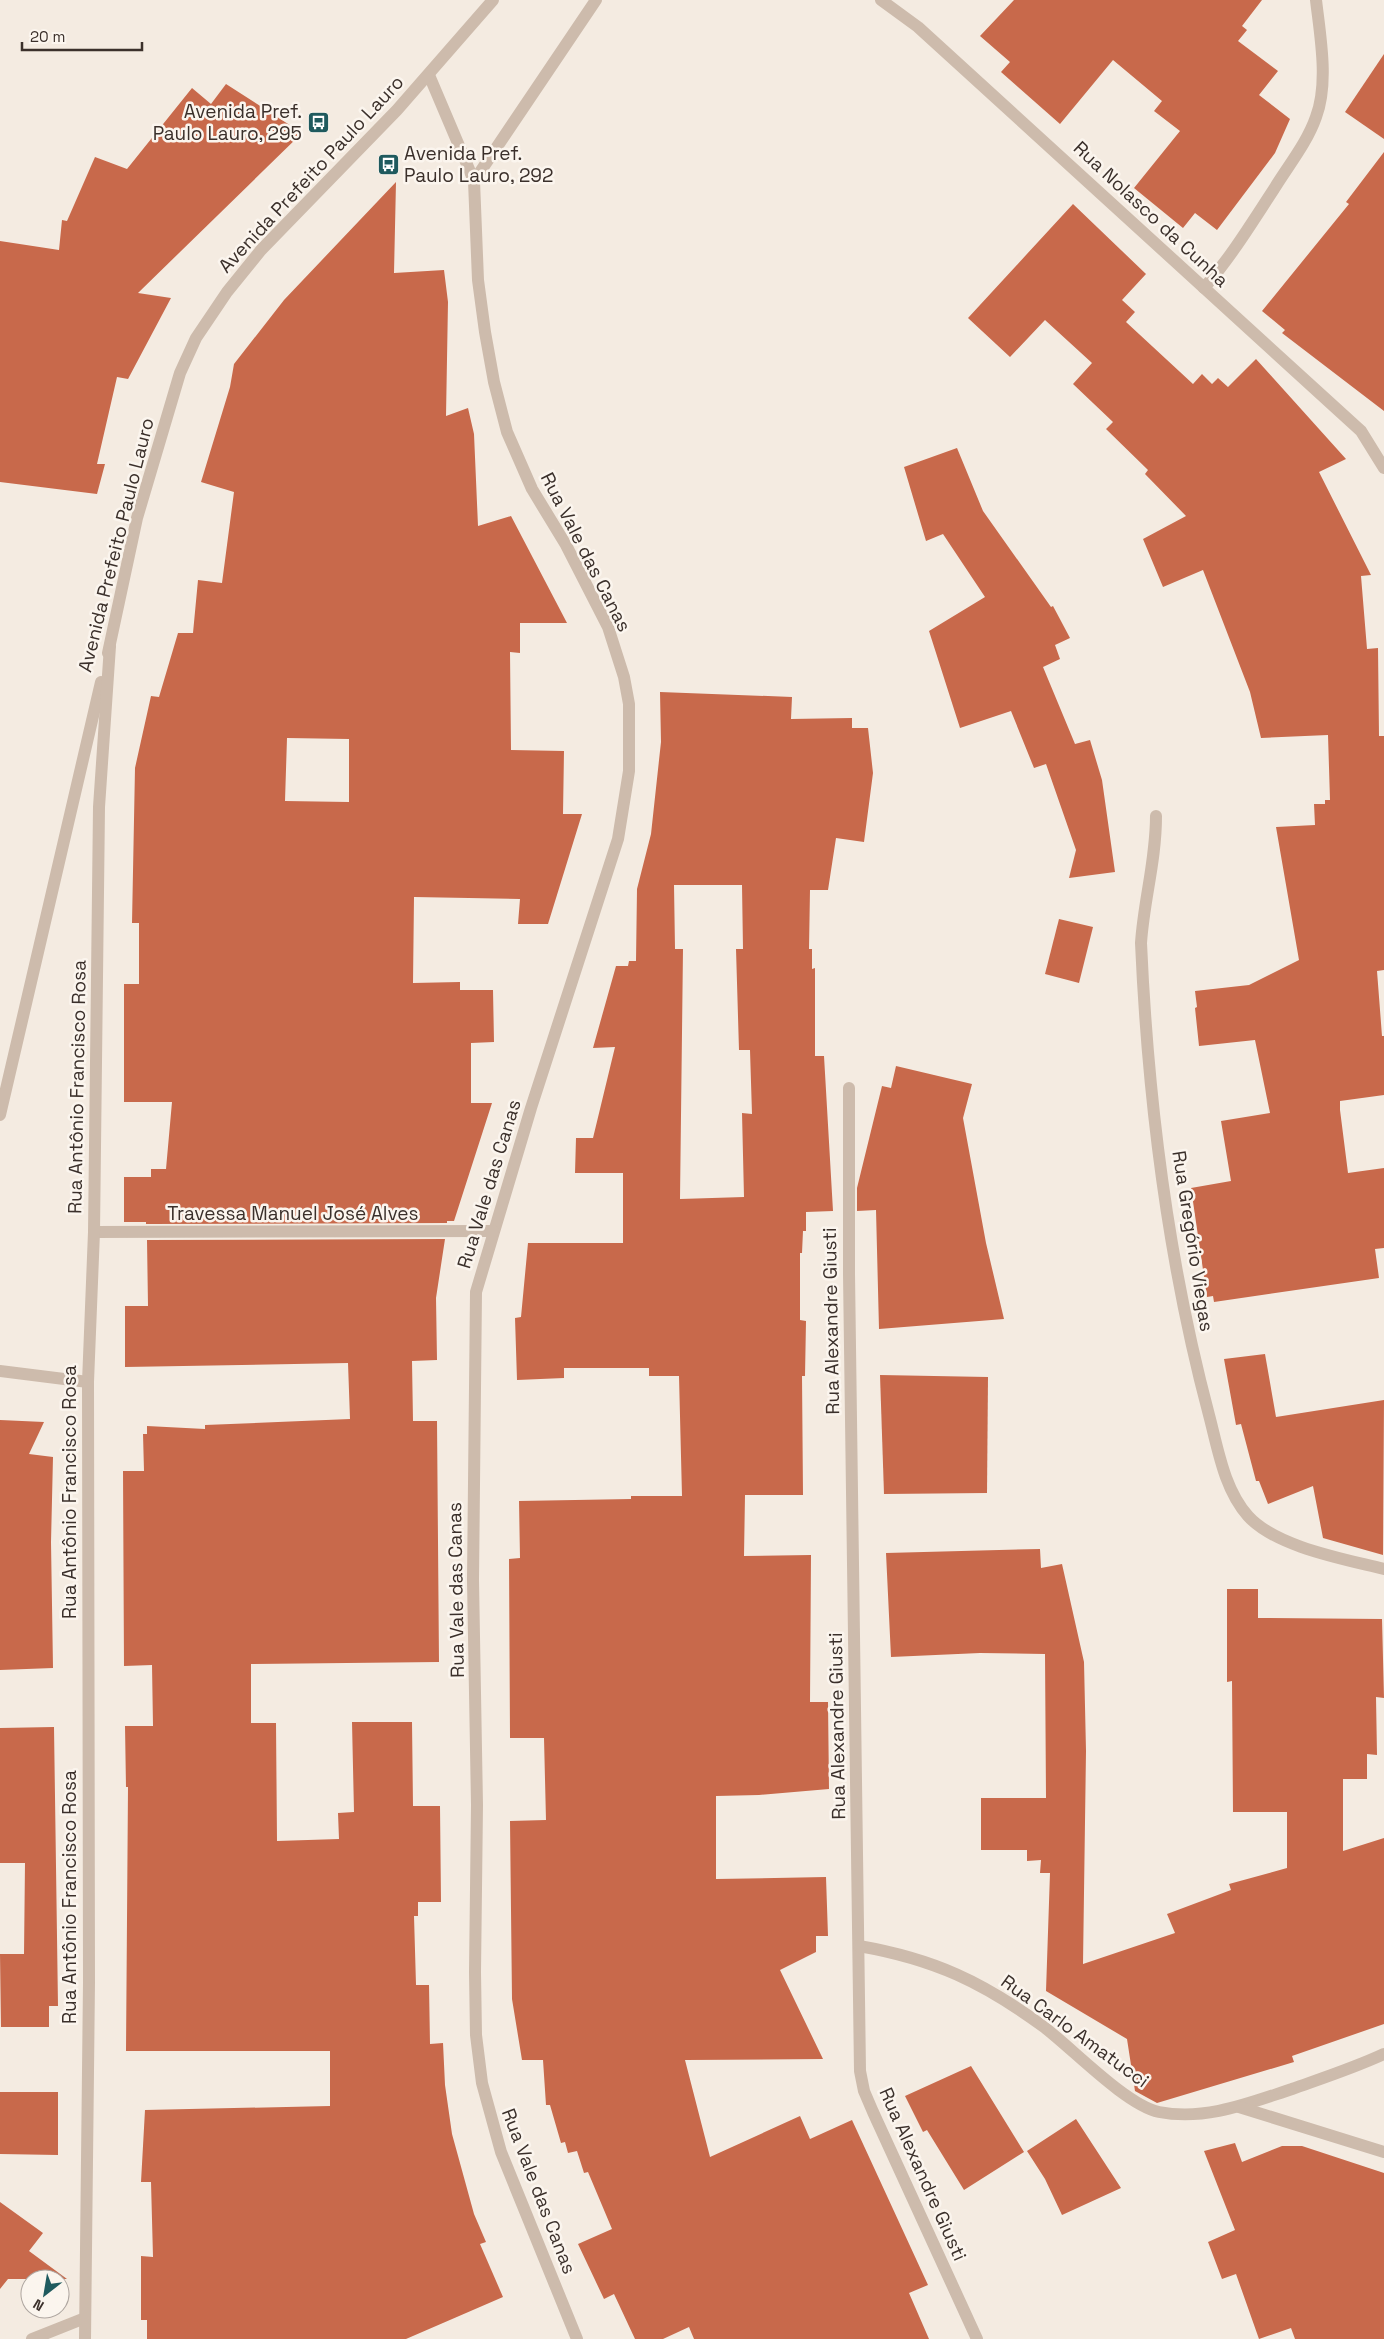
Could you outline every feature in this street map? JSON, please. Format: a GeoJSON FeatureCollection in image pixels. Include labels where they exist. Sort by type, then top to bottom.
{"type":"FeatureCollection","features":[{"type":"Feature","properties":{"kind":"street","name":"Avenida Prefeito Paulo Lauro"},"geometry":{"type":"LineString","coordinates":[[0,1115],[110,646],[137,518],[180,373],[196,338],[227,292],[261,250],[429,76],[494,0]]}},
{"type":"Feature","properties":{"kind":"street"},"geometry":{"type":"LineString","coordinates":[[474,181],[596,0]]}},
{"type":"Feature","properties":{"kind":"street","name":"Rua Nolasco da Cunha"},"geometry":{"type":"LineString","coordinates":[[881,0],[918,27],[1361,431],[1384,468]]}},
{"type":"Feature","properties":{"kind":"street"},"geometry":{"type":"LineString","coordinates":[[1204,288],[1228,261],[1295,156],[1316,116],[1322,64],[1316,0]]}},
{"type":"Feature","properties":{"kind":"street","name":"Rua Vale das Canas"},"geometry":{"type":"LineString","coordinates":[[429,76],[474,181],[478,280],[485,332],[502,412],[523,471],[566,545],[608,628],[624,677],[629,704],[630,740],[628,771],[618,839],[476,1292],[473,1580],[478,1805],[475,1972],[476,2034],[482,2083],[501,2152],[577,2339]]}},
{"type":"Feature","properties":{"kind":"street","name":"Rua Antônio Francisco Rosa"},"geometry":{"type":"LineString","coordinates":[[85,2339],[89,1982],[88,1382],[94,1232],[99,807],[110,646]]}},
{"type":"Feature","properties":{"kind":"street","name":"Rua Gregório Viegas"},"geometry":{"type":"LineString","coordinates":[[1156,816],[1154,862],[1143,918],[1142,943],[1154,1108],[1166,1206],[1194,1359],[1226,1476],[1235,1498],[1248,1516],[1262,1529],[1307,1548],[1384,1569]]}},
{"type":"Feature","properties":{"kind":"street","name":"Rua Alexandre Giusti"},"geometry":{"type":"LineString","coordinates":[[849,1088],[849,1274],[860,2071],[864,2090],[977,2339]]}},
{"type":"Feature","properties":{"kind":"street","name":"Travessa Manuel José Alves"},"geometry":{"type":"LineString","coordinates":[[94,1232],[494,1231]]}},
{"type":"Feature","properties":{"kind":"street"},"geometry":{"type":"LineString","coordinates":[[0,1371],[88,1382]]}},
{"type":"Feature","properties":{"kind":"street","name":"Rua Carlo Amatucci"},"geometry":{"type":"LineString","coordinates":[[859,1946],[901,1953],[924,1960],[980,1985],[1044,2027],[1125,2094],[1157,2112],[1197,2115],[1239,2106],[1355,2067],[1384,2054]]}},
{"type":"Feature","properties":{"kind":"street"},"geometry":{"type":"LineString","coordinates":[[1239,2106],[1384,2152]]}},
{"type":"Feature","properties":{"kind":"street"},"geometry":{"type":"LineString","coordinates":[[32,2339],[85,2318]]}},
{"type":"Feature","properties":{"kind":"building"},"geometry":{"type":"Polygon","coordinates":[[[1014,0],[1262,0],[1242,26],[1247,30],[1238,41],[1278,71],[1259,95],[1290,119],[1275,153],[1217,230],[1195,213],[1183,228],[1134,188],[1180,131],[1154,111],[1162,101],[1113,60],[1060,124],[1001,72],[1010,62],[980,36],[1014,0]]]}},
{"type":"Feature","properties":{"kind":"building"},"geometry":{"type":"Polygon","coordinates":[[[1384,54],[1384,139],[1345,112],[1384,54]]]}},
{"type":"Feature","properties":{"kind":"building"},"geometry":{"type":"Polygon","coordinates":[[[226,84],[302,133],[138,293],[171,298],[128,379],[117,377],[97,464],[105,464],[97,494],[0,482],[0,241],[59,250],[62,220],[67,221],[95,157],[127,169],[192,88],[211,104],[226,84]]]}},
{"type":"Feature","properties":{"kind":"building"},"geometry":{"type":"Polygon","coordinates":[[[1384,152],[1384,411],[1282,333],[1285,330],[1262,311],[1349,204],[1346,202],[1384,152]]]}},
{"type":"Feature","properties":{"kind":"building"},"geometry":{"type":"Polygon","coordinates":[[[396,182],[394,273],[444,270],[448,302],[446,416],[468,408],[474,434],[478,526],[511,516],[567,623],[520,623],[520,653],[510,652],[511,750],[564,751],[563,814],[582,814],[548,924],[518,924],[520,899],[414,897],[413,983],[460,982],[460,990],[493,990],[494,1042],[471,1043],[471,1103],[492,1103],[454,1221],[447,1221],[447,1223],[146,1224],[146,1222],[124,1222],[124,1177],[151,1177],[151,1169],[166,1169],[172,1102],[124,1102],[124,984],[139,984],[139,923],[132,923],[135,768],[151,696],[159,697],[178,633],[193,633],[198,580],[222,583],[234,492],[201,482],[230,387],[234,364],[284,300],[396,182]],[[287,738],[285,801],[349,802],[349,739],[287,738]]]}},
{"type":"Feature","properties":{"kind":"building"},"geometry":{"type":"Polygon","coordinates":[[[1073,204],[1146,274],[1122,300],[1135,312],[1126,322],[1193,384],[1202,374],[1212,384],[1218,378],[1228,387],[1256,359],[1346,459],[1319,472],[1371,575],[1361,576],[1367,649],[1378,648],[1379,736],[1384,736],[1384,970],[1377,971],[1382,1036],[1384,1036],[1384,1095],[1340,1101],[1340,1110],[1348,1173],[1384,1168],[1384,1248],[1375,1249],[1379,1278],[1214,1302],[1213,1296],[1207,1297],[1191,1188],[1231,1181],[1221,1121],[1270,1113],[1255,1040],[1199,1046],[1195,991],[1249,985],[1299,960],[1276,827],[1315,825],[1314,804],[1325,804],[1325,800],[1330,800],[1328,735],[1261,738],[1250,692],[1203,570],[1163,587],[1143,539],[1186,516],[1145,474],[1148,470],[1106,429],[1113,422],[1073,384],[1092,363],[1045,320],[1010,357],[968,318],[1073,204]]]}},
{"type":"Feature","properties":{"kind":"building"},"geometry":{"type":"Polygon","coordinates":[[[957,448],[983,511],[1051,607],[1053,606],[1070,638],[1055,645],[1060,659],[1043,667],[1075,744],[1090,740],[1102,780],[1115,872],[1069,878],[1076,850],[1046,764],[1034,768],[1011,711],[960,728],[929,631],[985,597],[943,534],[926,541],[904,467],[957,448]]]}},
{"type":"Feature","properties":{"kind":"building"},"geometry":{"type":"Polygon","coordinates":[[[660,692],[792,697],[791,719],[852,718],[852,728],[868,728],[873,773],[864,842],[836,838],[828,890],[810,890],[809,949],[812,949],[812,969],[815,968],[815,1056],[824,1056],[833,1211],[806,1212],[806,1231],[803,1231],[802,1253],[800,1253],[800,1320],[806,1321],[805,1376],[802,1376],[803,1495],[745,1495],[744,1556],[811,1555],[810,1702],[828,1702],[829,1789],[759,1795],[716,1796],[716,1879],[826,1877],[828,1936],[816,1936],[816,1952],[780,1970],[823,2059],[685,2060],[710,2157],[800,2116],[810,2139],[852,2120],[928,2285],[909,2293],[929,2339],[694,2339],[689,2327],[663,2339],[635,2339],[614,2294],[604,2299],[578,2244],[612,2229],[588,2172],[584,2173],[577,2151],[568,2153],[565,2142],[561,2143],[550,2105],[546,2105],[543,2060],[522,2060],[512,1999],[510,1821],[546,1820],[544,1738],[510,1738],[509,1559],[520,1558],[519,1501],[631,1499],[631,1496],[682,1496],[679,1376],[649,1376],[649,1368],[564,1368],[564,1378],[517,1380],[515,1318],[521,1317],[528,1243],[623,1243],[623,1173],[575,1173],[576,1138],[593,1138],[615,1047],[593,1048],[616,966],[628,966],[629,961],[636,961],[637,889],[651,834],[661,742],[660,692]],[[674,885],[675,949],[683,949],[680,1199],[744,1197],[742,1113],[752,1114],[750,1050],[739,1050],[736,949],[743,949],[742,885],[674,885]]]}},
{"type":"Feature","properties":{"kind":"building"},"geometry":{"type":"Polygon","coordinates":[[[1059,919],[1093,927],[1079,983],[1045,974],[1059,919]]]}},
{"type":"Feature","properties":{"kind":"building"},"geometry":{"type":"Polygon","coordinates":[[[896,1066],[972,1084],[963,1118],[986,1243],[1004,1319],[879,1329],[876,1210],[857,1211],[857,1188],[882,1086],[891,1088],[896,1066]]]}},
{"type":"Feature","properties":{"kind":"building"},"geometry":{"type":"Polygon","coordinates":[[[445,1239],[436,1298],[437,1360],[412,1361],[413,1421],[437,1421],[439,1662],[251,1664],[251,1723],[276,1723],[277,1841],[339,1839],[338,1813],[354,1812],[352,1722],[412,1722],[413,1806],[440,1806],[441,1902],[418,1902],[418,1916],[414,1916],[416,1985],[429,1985],[430,2044],[443,2043],[445,2085],[452,2134],[474,2214],[486,2242],[480,2244],[503,2297],[406,2339],[147,2339],[147,2320],[141,2320],[141,2256],[153,2257],[151,2182],[141,2182],[145,2110],[330,2106],[330,2051],[126,2051],[128,1787],[126,1787],[125,1726],[153,1726],[152,1665],[124,1666],[123,1471],[144,1471],[143,1434],[147,1434],[147,1426],[205,1429],[205,1425],[350,1419],[348,1363],[125,1367],[125,1306],[148,1306],[147,1240],[445,1239]]]}},
{"type":"Feature","properties":{"kind":"building"},"geometry":{"type":"Polygon","coordinates":[[[1265,1354],[1276,1417],[1384,1400],[1383,1555],[1323,1538],[1313,1486],[1268,1504],[1259,1481],[1256,1481],[1241,1424],[1236,1425],[1224,1359],[1265,1354]]]}},
{"type":"Feature","properties":{"kind":"building"},"geometry":{"type":"Polygon","coordinates":[[[880,1375],[988,1377],[987,1493],[884,1494],[880,1375]]]}},
{"type":"Feature","properties":{"kind":"building"},"geometry":{"type":"Polygon","coordinates":[[[0,1420],[44,1422],[29,1454],[53,1457],[51,1542],[53,1668],[0,1670],[0,1420]]]}},
{"type":"Feature","properties":{"kind":"building"},"geometry":{"type":"Polygon","coordinates":[[[1040,1549],[1041,1568],[1062,1564],[1084,1662],[1086,1751],[1083,1964],[1175,1933],[1167,1914],[1231,1890],[1229,1884],[1287,1868],[1287,1812],[1233,1812],[1232,1681],[1227,1682],[1227,1589],[1258,1589],[1258,1618],[1382,1619],[1384,1698],[1376,1697],[1377,1755],[1367,1754],[1367,1779],[1343,1779],[1343,1851],[1384,1838],[1384,2024],[1292,2056],[1294,2062],[1157,2103],[1135,2091],[1127,2039],[1046,1991],[1050,1873],[1040,1873],[1041,1860],[1027,1861],[1027,1850],[981,1850],[981,1798],[1046,1798],[1045,1654],[980,1653],[891,1657],[886,1553],[1040,1549]]]}},
{"type":"Feature","properties":{"kind":"building"},"geometry":{"type":"Polygon","coordinates":[[[54,1727],[58,2006],[49,2006],[49,2027],[1,2027],[0,1954],[24,1954],[25,1863],[0,1863],[0,1728],[54,1727]]]}},
{"type":"Feature","properties":{"kind":"building"},"geometry":{"type":"Polygon","coordinates":[[[971,2066],[1024,2152],[964,2190],[927,2130],[923,2132],[905,2096],[971,2066]]]}},
{"type":"Feature","properties":{"kind":"building"},"geometry":{"type":"Polygon","coordinates":[[[0,2092],[58,2092],[58,2155],[0,2154],[0,2092]]]}},
{"type":"Feature","properties":{"kind":"building"},"geometry":{"type":"Polygon","coordinates":[[[1076,2119],[1121,2188],[1062,2215],[1045,2179],[1027,2151],[1076,2119]]]}},
{"type":"Feature","properties":{"kind":"building"},"geometry":{"type":"Polygon","coordinates":[[[1235,2143],[1242,2162],[1282,2146],[1302,2146],[1384,2173],[1384,2339],[1295,2339],[1291,2328],[1259,2339],[1236,2274],[1222,2279],[1208,2242],[1235,2230],[1204,2151],[1235,2143]]]}},
{"type":"Feature","properties":{"kind":"building"},"geometry":{"type":"Polygon","coordinates":[[[0,2202],[43,2233],[29,2251],[53,2269],[20,2269],[20,2279],[8,2279],[0,2289],[0,2202]]]}},
{"type":"Feature","properties":{"kind":"place","name":"Avenida Pref. Paulo Lauro, 295"},"geometry":{"type":"Point","coordinates":[318,122]}},
{"type":"Feature","properties":{"kind":"place","name":"Avenida Pref. Paulo Lauro, 292"},"geometry":{"type":"Point","coordinates":[388,164]}}]}
